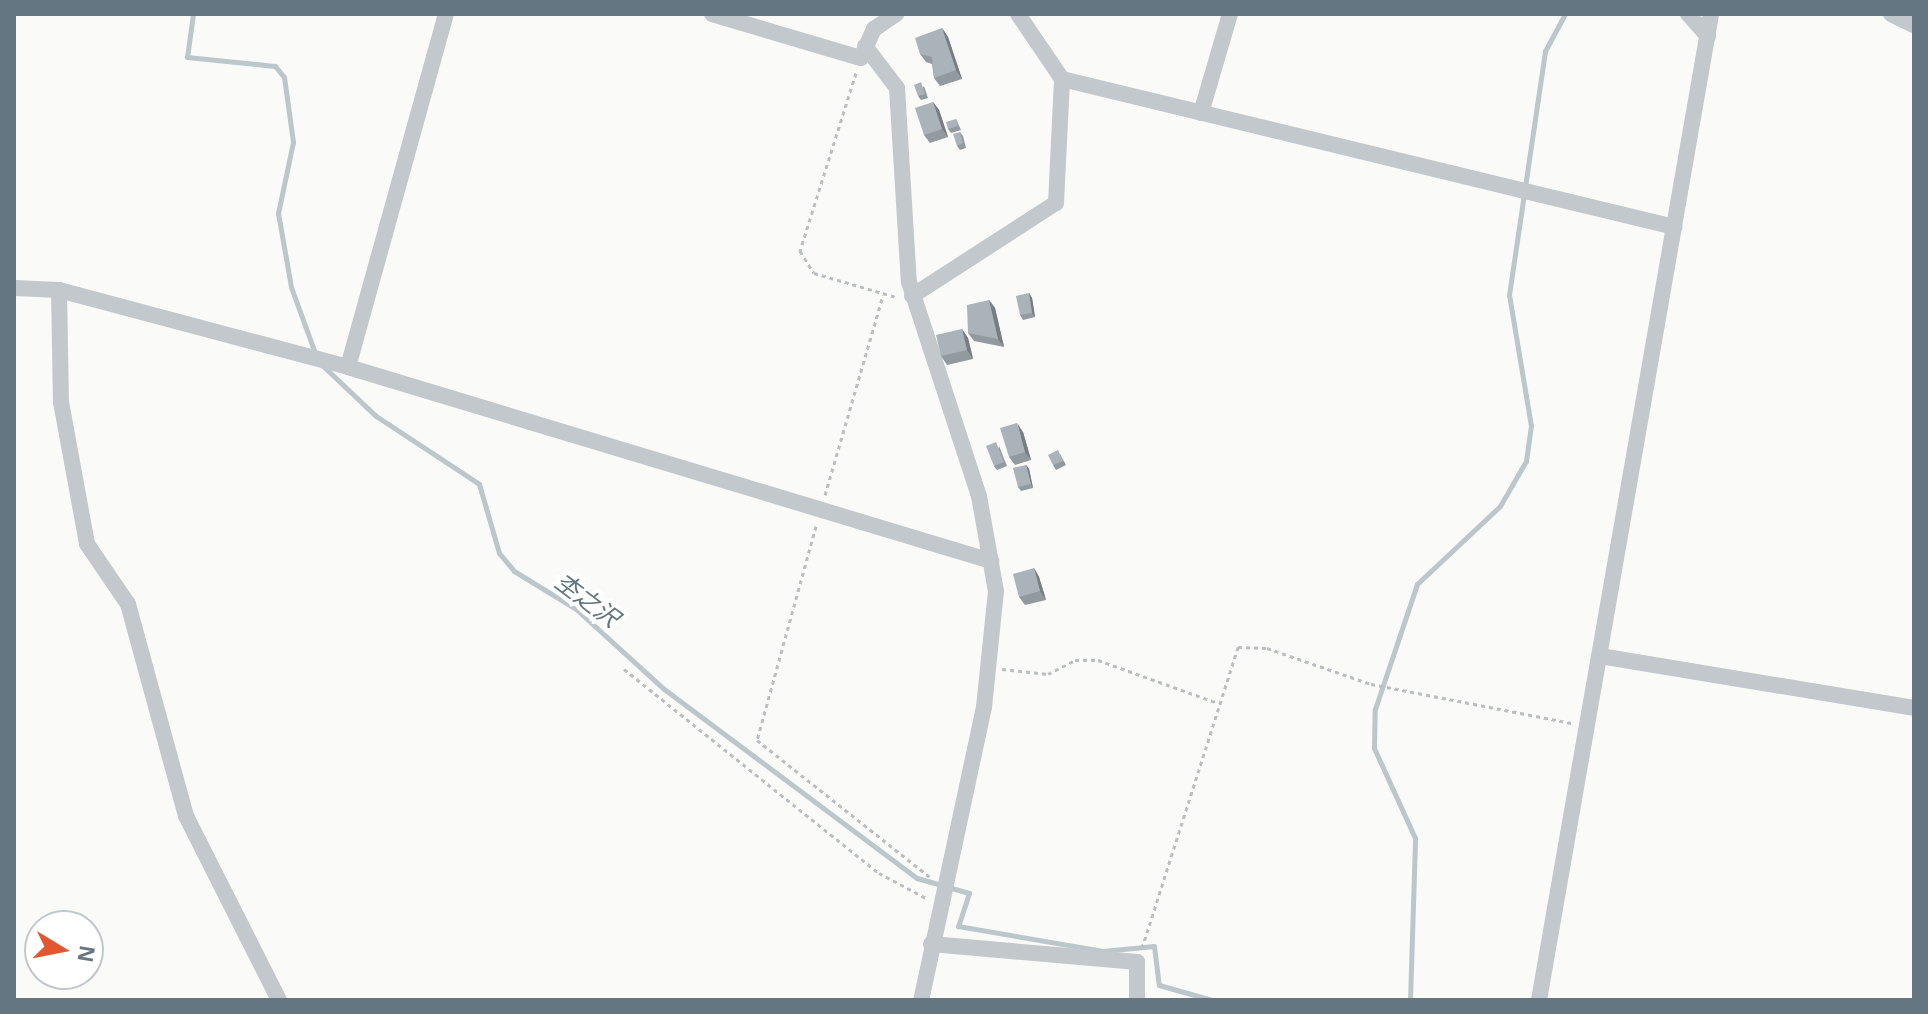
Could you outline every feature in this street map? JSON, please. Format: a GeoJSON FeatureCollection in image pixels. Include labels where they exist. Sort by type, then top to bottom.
{"type":"FeatureCollection","features":[{"type":"Feature","properties":{"kind":"street"},"geometry":{"type":"LineString","coordinates":[[348,367],[446,14]]}},
{"type":"Feature","properties":{"kind":"street"},"geometry":{"type":"LineString","coordinates":[[712,14],[863,52],[897,88],[912,296],[979,496],[991,561],[989,667],[937,903],[921,1000]]}},
{"type":"Feature","properties":{"kind":"street"},"geometry":{"type":"LineString","coordinates":[[863,52],[874,29],[896,14]]}},
{"type":"Feature","properties":{"kind":"street"},"geometry":{"type":"LineString","coordinates":[[912,296],[1056,203],[1062,79],[1018,14]]}},
{"type":"Feature","properties":{"kind":"street"},"geometry":{"type":"LineString","coordinates":[[1201,113],[1230,14]]}},
{"type":"Feature","properties":{"kind":"street"},"geometry":{"type":"LineString","coordinates":[[1688,14],[1708,36]]}},
{"type":"Feature","properties":{"kind":"street"},"geometry":{"type":"LineString","coordinates":[[1539,1000],[1711,14]]}},
{"type":"Feature","properties":{"kind":"street"},"geometry":{"type":"LineString","coordinates":[[1891,14],[1914,25]]}},
{"type":"Feature","properties":{"kind":"street"},"geometry":{"type":"LineString","coordinates":[[1062,79],[1674,227]]}},
{"type":"Feature","properties":{"kind":"street"},"geometry":{"type":"LineString","coordinates":[[14,288],[59,290],[348,367],[991,561]]}},
{"type":"Feature","properties":{"kind":"street"},"geometry":{"type":"LineString","coordinates":[[59,290],[61,402],[87,544],[128,604],[186,816],[279,1000]]}},
{"type":"Feature","properties":{"kind":"street"},"geometry":{"type":"LineString","coordinates":[[1600,656],[1914,708]]}},
{"type":"Feature","properties":{"kind":"street"},"geometry":{"type":"LineString","coordinates":[[931,944],[1137,962],[1137,1000]]}},
{"type":"Feature","properties":{"kind":"path"},"geometry":{"type":"LineString","coordinates":[[863,52],[800,251],[814,273],[883,295],[912,296]]}},
{"type":"Feature","properties":{"kind":"path"},"geometry":{"type":"LineString","coordinates":[[883,295],[757,740],[943,881]]}},
{"type":"Feature","properties":{"kind":"path"},"geometry":{"type":"LineString","coordinates":[[1137,962],[1234,651],[1247,644],[1371,684],[1587,726]]}},
{"type":"Feature","properties":{"kind":"path"},"geometry":{"type":"LineString","coordinates":[[989,667],[1048,674],[1075,660],[1098,660],[1218,703]]}},
{"type":"Feature","properties":{"kind":"path"},"geometry":{"type":"LineString","coordinates":[[624,669],[879,873],[910,895],[937,903]]}},
{"type":"Feature","properties":{"kind":"building"},"geometry":{"type":"Polygon","coordinates":[[[942,28],[956,70],[934,78],[932,57],[920,54],[915,38],[942,28]]]}},
{"type":"Feature","properties":{"kind":"building"},"geometry":{"type":"Polygon","coordinates":[[[921,82],[925,94],[918,96],[914,85],[921,82]]]}},
{"type":"Feature","properties":{"kind":"building"},"geometry":{"type":"Polygon","coordinates":[[[933,102],[942,129],[924,135],[915,108],[933,102]]]}},
{"type":"Feature","properties":{"kind":"building"},"geometry":{"type":"Polygon","coordinates":[[[956,119],[958,126],[948,129],[946,122],[956,119]]]}},
{"type":"Feature","properties":{"kind":"building"},"geometry":{"type":"Polygon","coordinates":[[[960,132],[963,143],[957,146],[953,134],[960,132]]]}},
{"type":"Feature","properties":{"kind":"building"},"geometry":{"type":"Polygon","coordinates":[[[1029,293],[1032,313],[1020,315],[1016,296],[1029,293]]]}},
{"type":"Feature","properties":{"kind":"building"},"geometry":{"type":"Polygon","coordinates":[[[989,300],[998,339],[968,333],[967,305],[989,300]]]}},
{"type":"Feature","properties":{"kind":"building"},"geometry":{"type":"Polygon","coordinates":[[[962,329],[967,350],[941,356],[936,335],[962,329]]]}},
{"type":"Feature","properties":{"kind":"building"},"geometry":{"type":"Polygon","coordinates":[[[1017,423],[1025,452],[1009,457],[1000,428],[1017,423]]]}},
{"type":"Feature","properties":{"kind":"building"},"geometry":{"type":"Polygon","coordinates":[[[996,442],[1004,462],[994,466],[986,446],[996,442]]]}},
{"type":"Feature","properties":{"kind":"building"},"geometry":{"type":"Polygon","coordinates":[[[1058,450],[1063,461],[1053,465],[1048,455],[1058,450]]]}},
{"type":"Feature","properties":{"kind":"building"},"geometry":{"type":"Polygon","coordinates":[[[1026,465],[1031,484],[1018,487],[1013,468],[1026,465]]]}},
{"type":"Feature","properties":{"kind":"building"},"geometry":{"type":"Polygon","coordinates":[[[1034,568],[1040,591],[1019,597],[1013,574],[1034,568]]]}},
{"type":"Feature","properties":{"kind":"waterway","name":"杢之沢"},"geometry":{"type":"LineString","coordinates":[[193,14],[187,57],[275,66],[284,77],[293,142],[278,213],[291,287],[315,353]]}},
{"type":"Feature","properties":{"kind":"waterway"},"geometry":{"type":"LineString","coordinates":[[1410,1000],[1415,838],[1374,748],[1375,709],[1417,584],[1500,506],[1526,461],[1531,426],[1509,295],[1545,51],[1565,14]]}},
{"type":"Feature","properties":{"kind":"waterway","name":"杢之沢"},"geometry":{"type":"LineString","coordinates":[[322,365],[376,416],[479,484],[499,553],[514,571],[576,609],[664,689],[917,878],[969,893],[958,926],[1103,951],[1154,946],[1159,985],[1212,1000]]}}]}
